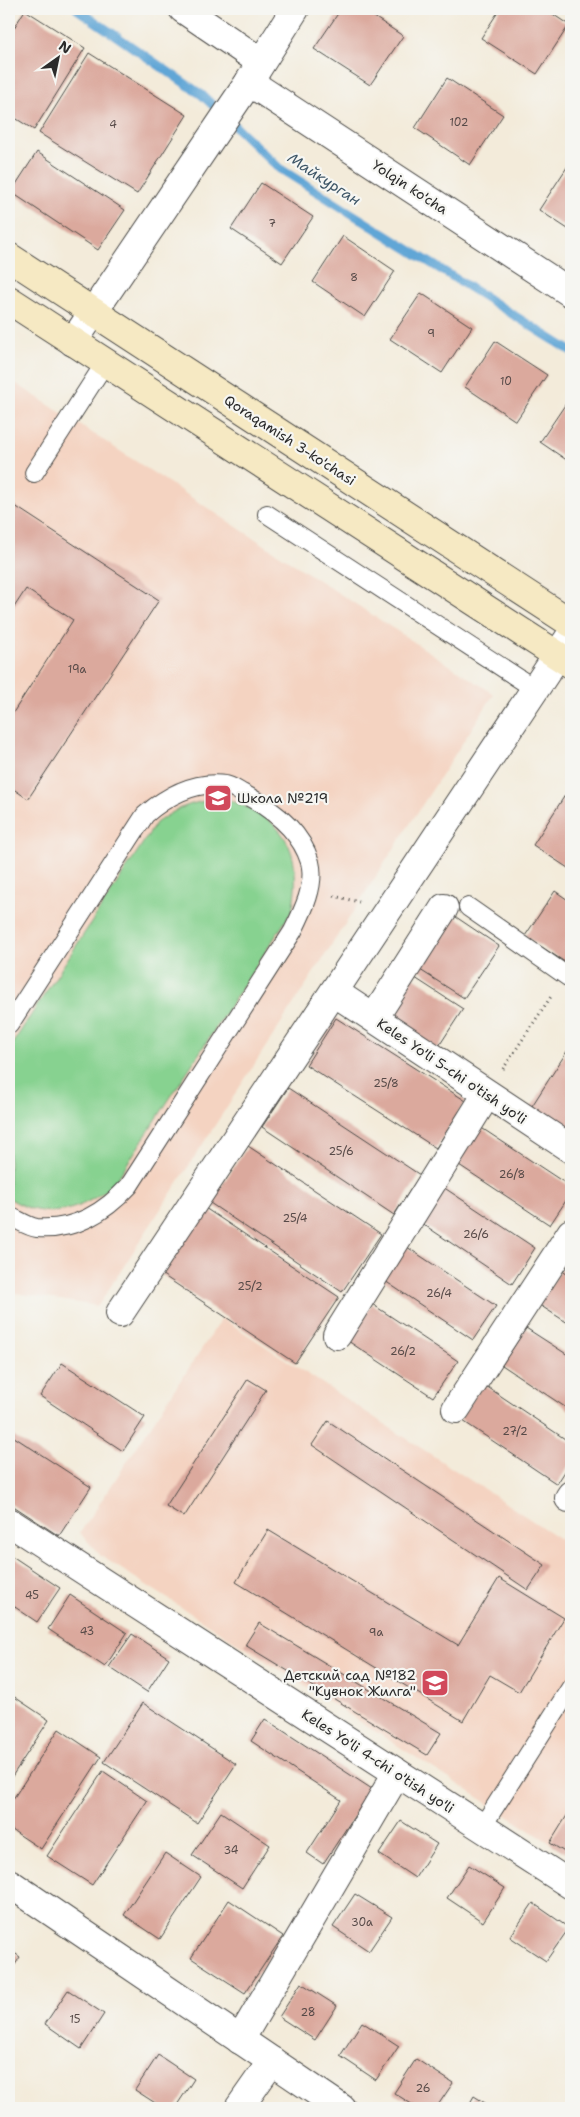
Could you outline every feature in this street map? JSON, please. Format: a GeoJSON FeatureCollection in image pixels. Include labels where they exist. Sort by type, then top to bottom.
{"type":"FeatureCollection","features":[{"type":"Feature","properties":{"kind":"main road","name":"Qoraqamish 3-ko'chasi"},"geometry":{"type":"LineString","coordinates":[[9,257],[571,622]]}},
{"type":"Feature","properties":{"kind":"main road"},"geometry":{"type":"LineString","coordinates":[[9,300],[567,652]]}},
{"type":"Feature","properties":{"kind":"street","name":"Yolqin ko'cha"},"geometry":{"type":"LineString","coordinates":[[183,9],[255,72],[571,293]]}},
{"type":"Feature","properties":{"kind":"street"},"geometry":{"type":"LineString","coordinates":[[73,342],[255,72],[295,9]]}},
{"type":"Feature","properties":{"kind":"street"},"geometry":{"type":"LineString","coordinates":[[120,1313],[535,689],[567,652]]}},
{"type":"Feature","properties":{"kind":"street"},"geometry":{"type":"LineString","coordinates":[[374,1018],[456,907]]}},
{"type":"Feature","properties":{"kind":"street","name":"Keles Yo'li 5-chi o'tish yo'li"},"geometry":{"type":"LineString","coordinates":[[334,992],[571,1150]]}},
{"type":"Feature","properties":{"kind":"street"},"geometry":{"type":"LineString","coordinates":[[338,1334],[487,1094]]}},
{"type":"Feature","properties":{"kind":"street"},"geometry":{"type":"LineString","coordinates":[[456,1409],[571,1233]]}},
{"type":"Feature","properties":{"kind":"street","name":"Keles Yo'li 4-chi o'tish yo'li"},"geometry":{"type":"LineString","coordinates":[[9,1522],[571,1885]]}},
{"type":"Feature","properties":{"kind":"street"},"geometry":{"type":"LineString","coordinates":[[240,2040],[397,1773]]}},
{"type":"Feature","properties":{"kind":"street"},"geometry":{"type":"LineString","coordinates":[[9,1883],[341,2108]]}},
{"type":"Feature","properties":{"kind":"street"},"geometry":{"type":"LineString","coordinates":[[239,2108],[272,2061]]}},
{"type":"Feature","properties":{"kind":"lane"},"geometry":{"type":"LineString","coordinates":[[34,472],[105,362]]}},
{"type":"Feature","properties":{"kind":"lane"},"geometry":{"type":"LineString","coordinates":[[267,514],[535,689]]}},
{"type":"Feature","properties":{"kind":"lane"},"geometry":{"type":"LineString","coordinates":[[9,1025],[145,815],[162,800],[190,787],[226,785],[268,806],[298,836],[310,863],[309,899],[293,931],[130,1186],[114,1203],[93,1218],[64,1226],[36,1228],[9,1216]]}},
{"type":"Feature","properties":{"kind":"lane"},"geometry":{"type":"LineString","coordinates":[[456,907],[568,978]]}},
{"type":"Feature","properties":{"kind":"lane"},"geometry":{"type":"LineString","coordinates":[[482,1827],[571,1687]]}},
{"type":"Feature","properties":{"kind":"path"},"geometry":{"type":"LineString","coordinates":[[309,899],[338,895],[360,902],[384,917]]}},
{"type":"Feature","properties":{"kind":"path"},"geometry":{"type":"LineString","coordinates":[[487,1094],[568,978]]}},
{"type":"Feature","properties":{"kind":"shaded area","name":"Школа №219"},"geometry":{"type":"Polygon","coordinates":[[[9,379],[494,694],[98,1306],[9,1292],[9,379]]]}},
{"type":"Feature","properties":{"kind":"shaded area","name":"Детский сад №182 \"Кувнок Жилга\""},"geometry":{"type":"Polygon","coordinates":[[[222,1318],[571,1546],[571,1809],[550,1843],[101,1556],[80,1533],[222,1318]]]}},
{"type":"Feature","properties":{"kind":"green space"},"geometry":{"type":"Polygon","coordinates":[[[224,799],[245,806],[262,815],[275,826],[285,839],[292,853],[295,870],[292,911],[114,1184],[89,1201],[76,1207],[50,1212],[23,1206],[9,1198],[9,1049],[156,823],[188,805],[224,799]]]}},
{"type":"Feature","properties":{"kind":"building"},"geometry":{"type":"Polygon","coordinates":[[[341,9],[362,9],[403,36],[370,85],[314,49],[341,9]]]}},
{"type":"Feature","properties":{"kind":"building"},"geometry":{"type":"Polygon","coordinates":[[[500,9],[545,9],[569,25],[537,74],[481,38],[500,9]]]}},
{"type":"Feature","properties":{"kind":"building"},"geometry":{"type":"Polygon","coordinates":[[[25,10],[85,48],[34,130],[9,114],[9,36],[25,10]]]}},
{"type":"Feature","properties":{"kind":"building"},"geometry":{"type":"Polygon","coordinates":[[[89,53],[187,115],[137,194],[39,133],[89,53]]]}},
{"type":"Feature","properties":{"kind":"building"},"geometry":{"type":"Polygon","coordinates":[[[447,78],[503,115],[470,165],[415,128],[447,78]]]}},
{"type":"Feature","properties":{"kind":"building"},"geometry":{"type":"Polygon","coordinates":[[[37,152],[125,210],[98,250],[11,192],[37,152]]]}},
{"type":"Feature","properties":{"kind":"building"},"geometry":{"type":"Polygon","coordinates":[[[571,161],[571,231],[539,210],[571,161]]]}},
{"type":"Feature","properties":{"kind":"building"},"geometry":{"type":"Polygon","coordinates":[[[261,183],[313,217],[282,263],[231,229],[261,183]]]}},
{"type":"Feature","properties":{"kind":"building"},"geometry":{"type":"Polygon","coordinates":[[[343,236],[395,271],[365,317],[313,282],[343,236]]]}},
{"type":"Feature","properties":{"kind":"building"},"geometry":{"type":"Polygon","coordinates":[[[421,293],[472,327],[442,373],[390,339],[421,293]]]}},
{"type":"Feature","properties":{"kind":"building"},"geometry":{"type":"Polygon","coordinates":[[[495,341],[547,375],[516,421],[465,387],[495,341]]]}},
{"type":"Feature","properties":{"kind":"building"},"geometry":{"type":"Polygon","coordinates":[[[571,396],[571,463],[540,442],[571,396]]]}},
{"type":"Feature","properties":{"kind":"building"},"geometry":{"type":"Polygon","coordinates":[[[12,504],[159,600],[28,799],[9,786],[9,719],[73,620],[26,589],[9,615],[9,509],[12,504]]]}},
{"type":"Feature","properties":{"kind":"building"},"geometry":{"type":"Polygon","coordinates":[[[571,786],[571,870],[533,845],[571,786]]]}},
{"type":"Feature","properties":{"kind":"building"},"geometry":{"type":"Polygon","coordinates":[[[555,891],[571,902],[571,960],[568,964],[525,936],[555,891]]]}},
{"type":"Feature","properties":{"kind":"building"},"geometry":{"type":"Polygon","coordinates":[[[453,915],[499,946],[464,998],[417,968],[453,915]]]}},
{"type":"Feature","properties":{"kind":"building"},"geometry":{"type":"Polygon","coordinates":[[[412,976],[463,1009],[437,1049],[386,1016],[412,976]]]}},
{"type":"Feature","properties":{"kind":"building"},"geometry":{"type":"Polygon","coordinates":[[[336,1018],[466,1101],[436,1148],[306,1065],[336,1018]]]}},
{"type":"Feature","properties":{"kind":"building"},"geometry":{"type":"Polygon","coordinates":[[[571,1045],[571,1136],[530,1109],[571,1045]]]}},
{"type":"Feature","properties":{"kind":"building"},"geometry":{"type":"Polygon","coordinates":[[[288,1088],[420,1175],[394,1215],[262,1127],[288,1088]]]}},
{"type":"Feature","properties":{"kind":"building"},"geometry":{"type":"Polygon","coordinates":[[[477,1125],[571,1187],[571,1193],[550,1225],[453,1161],[477,1125]]]}},
{"type":"Feature","properties":{"kind":"building"},"geometry":{"type":"Polygon","coordinates":[[[248,1146],[381,1234],[342,1292],[210,1203],[248,1146]]]}},
{"type":"Feature","properties":{"kind":"building"},"geometry":{"type":"Polygon","coordinates":[[[440,1185],[535,1248],[512,1284],[417,1220],[440,1185]]]}},
{"type":"Feature","properties":{"kind":"building"},"geometry":{"type":"Polygon","coordinates":[[[205,1208],[339,1297],[295,1363],[161,1274],[205,1208]]]}},
{"type":"Feature","properties":{"kind":"building"},"geometry":{"type":"Polygon","coordinates":[[[404,1245],[496,1306],[473,1340],[382,1279],[404,1245]]]}},
{"type":"Feature","properties":{"kind":"building"},"geometry":{"type":"Polygon","coordinates":[[[561,1270],[571,1277],[571,1325],[538,1304],[561,1270]]]}},
{"type":"Feature","properties":{"kind":"building"},"geometry":{"type":"Polygon","coordinates":[[[372,1304],[458,1361],[433,1397],[348,1341],[372,1304]]]}},
{"type":"Feature","properties":{"kind":"building"},"geometry":{"type":"Polygon","coordinates":[[[526,1328],[571,1357],[571,1411],[502,1365],[526,1328]]]}},
{"type":"Feature","properties":{"kind":"building"},"geometry":{"type":"Polygon","coordinates":[[[62,1363],[145,1417],[123,1451],[40,1396],[62,1363]]]}},
{"type":"Feature","properties":{"kind":"building"},"geometry":{"type":"Polygon","coordinates":[[[248,1379],[266,1390],[184,1517],[166,1506],[248,1379]]]}},
{"type":"Feature","properties":{"kind":"building"},"geometry":{"type":"Polygon","coordinates":[[[483,1384],[571,1443],[571,1462],[557,1484],[460,1419],[483,1384]]]}},
{"type":"Feature","properties":{"kind":"building"},"geometry":{"type":"Polygon","coordinates":[[[328,1421],[545,1565],[528,1590],[312,1445],[328,1421]]]}},
{"type":"Feature","properties":{"kind":"building"},"geometry":{"type":"Polygon","coordinates":[[[11,1435],[91,1487],[59,1536],[9,1503],[9,1439],[11,1435]]]}},
{"type":"Feature","properties":{"kind":"building"},"geometry":{"type":"Polygon","coordinates":[[[268,1530],[458,1645],[499,1578],[564,1618],[519,1692],[490,1675],[463,1721],[236,1582],[268,1530]]]}},
{"type":"Feature","properties":{"kind":"building"},"geometry":{"type":"Polygon","coordinates":[[[9,1554],[60,1588],[37,1622],[9,1603],[9,1554]]]}},
{"type":"Feature","properties":{"kind":"building"},"geometry":{"type":"Polygon","coordinates":[[[70,1595],[127,1633],[105,1667],[48,1629],[70,1595]]]}},
{"type":"Feature","properties":{"kind":"building"},"geometry":{"type":"Polygon","coordinates":[[[259,1623],[441,1733],[427,1755],[245,1645],[259,1623]]]}},
{"type":"Feature","properties":{"kind":"building"},"geometry":{"type":"Polygon","coordinates":[[[132,1634],[169,1658],[147,1692],[109,1667],[132,1634]]]}},
{"type":"Feature","properties":{"kind":"building"},"geometry":{"type":"Polygon","coordinates":[[[13,1696],[49,1720],[9,1781],[9,1702],[13,1696]]]}},
{"type":"Feature","properties":{"kind":"building"},"geometry":{"type":"Polygon","coordinates":[[[143,1703],[236,1764],[197,1823],[104,1762],[143,1703]]]}},
{"type":"Feature","properties":{"kind":"building"},"geometry":{"type":"Polygon","coordinates":[[[265,1719],[372,1789],[323,1864],[307,1853],[341,1800],[251,1741],[265,1719]]]}},
{"type":"Feature","properties":{"kind":"building"},"geometry":{"type":"Polygon","coordinates":[[[59,1729],[101,1757],[41,1849],[9,1828],[9,1805],[59,1729]]]}},
{"type":"Feature","properties":{"kind":"building"},"geometry":{"type":"Polygon","coordinates":[[[103,1771],[147,1801],[92,1885],[47,1856],[103,1771]]]}},
{"type":"Feature","properties":{"kind":"building"},"geometry":{"type":"Polygon","coordinates":[[[571,1809],[571,1856],[550,1843],[571,1809]]]}},
{"type":"Feature","properties":{"kind":"building"},"geometry":{"type":"Polygon","coordinates":[[[221,1812],[270,1845],[242,1888],[192,1855],[221,1812]]]}},
{"type":"Feature","properties":{"kind":"building"},"geometry":{"type":"Polygon","coordinates":[[[401,1821],[437,1844],[415,1878],[379,1854],[401,1821]]]}},
{"type":"Feature","properties":{"kind":"building"},"geometry":{"type":"Polygon","coordinates":[[[165,1853],[201,1877],[160,1939],[124,1915],[165,1853]]]}},
{"type":"Feature","properties":{"kind":"building"},"geometry":{"type":"Polygon","coordinates":[[[469,1865],[505,1888],[483,1922],[447,1898],[469,1865]]]}},
{"type":"Feature","properties":{"kind":"building"},"geometry":{"type":"Polygon","coordinates":[[[355,1894],[392,1917],[369,1951],[333,1927],[355,1894]]]}},
{"type":"Feature","properties":{"kind":"building"},"geometry":{"type":"Polygon","coordinates":[[[229,1900],[283,1936],[245,1993],[191,1958],[229,1900]]]}},
{"type":"Feature","properties":{"kind":"building"},"geometry":{"type":"Polygon","coordinates":[[[533,1903],[569,1928],[546,1961],[510,1937],[533,1903]]]}},
{"type":"Feature","properties":{"kind":"building"},"geometry":{"type":"Polygon","coordinates":[[[9,1949],[20,1957],[9,1974],[9,1949]]]}},
{"type":"Feature","properties":{"kind":"building"},"geometry":{"type":"Polygon","coordinates":[[[301,1983],[337,2006],[315,2040],[279,2017],[301,1983]]]}},
{"type":"Feature","properties":{"kind":"building"},"geometry":{"type":"Polygon","coordinates":[[[68,1990],[104,2014],[81,2049],[45,2024],[68,1990]]]}},
{"type":"Feature","properties":{"kind":"building"},"geometry":{"type":"Polygon","coordinates":[[[362,2022],[399,2046],[376,2080],[340,2056],[362,2022]]]}},
{"type":"Feature","properties":{"kind":"building"},"geometry":{"type":"Polygon","coordinates":[[[158,2055],[194,2079],[175,2108],[163,2108],[135,2090],[158,2055]]]}},
{"type":"Feature","properties":{"kind":"building"},"geometry":{"type":"Polygon","coordinates":[[[416,2059],[453,2083],[436,2108],[418,2108],[394,2093],[416,2059]]]}},
{"type":"Feature","properties":{"kind":"building"},"geometry":{"type":"Polygon","coordinates":[[[474,2096],[493,2108],[467,2108],[474,2096]]]}},
{"type":"Feature","properties":{"kind":"waterway","name":"Майкурган"},"geometry":{"type":"LineString","coordinates":[[77,9],[202,95],[279,168],[571,351]]}},
{"type":"Feature","properties":{"kind":"place","name":"Школа №219"},"geometry":{"type":"Point","coordinates":[218,798]}},
{"type":"Feature","properties":{"kind":"place","name":"Детский сад №182 \"Кувнок Жилга\""},"geometry":{"type":"Point","coordinates":[435,1683]}}]}
